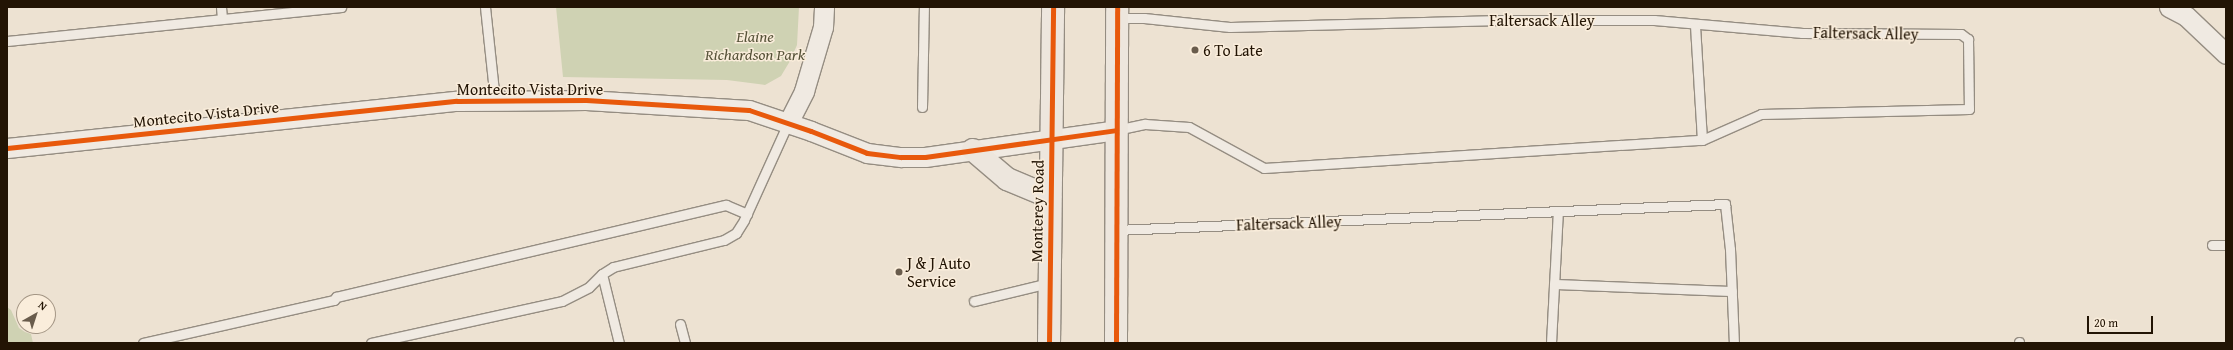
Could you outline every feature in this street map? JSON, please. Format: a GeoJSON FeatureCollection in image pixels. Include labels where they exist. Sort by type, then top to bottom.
{"type":"FeatureCollection","features":[{"type":"Feature","properties":{"kind":"main road","name":"Monterey Road"},"geometry":{"type":"LineString","coordinates":[[1049,343],[1053,7]]}},
{"type":"Feature","properties":{"kind":"main road"},"geometry":{"type":"LineString","coordinates":[[1116,343],[1117,12]]}},
{"type":"Feature","properties":{"kind":"main road"},"geometry":{"type":"LineString","coordinates":[[973,150],[1008,179],[1050,197]]}},
{"type":"Feature","properties":{"kind":"street"},"geometry":{"type":"LineString","coordinates":[[788,123],[804,91],[821,34],[824,7]]}},
{"type":"Feature","properties":{"kind":"street"},"geometry":{"type":"LineString","coordinates":[[2169,7],[2186,16],[2226,54]]}},
{"type":"Feature","properties":{"kind":"street","name":"Montecito Vista Drive"},"geometry":{"type":"LineString","coordinates":[[7,148],[457,101],[586,100],[749,110],[867,153],[886,156],[925,157],[1116,130]]}},
{"type":"Feature","properties":{"kind":"lane"},"geometry":{"type":"LineString","coordinates":[[221,7],[222,19]]}},
{"type":"Feature","properties":{"kind":"lane"},"geometry":{"type":"LineString","coordinates":[[7,41],[341,7]]}},
{"type":"Feature","properties":{"kind":"lane"},"geometry":{"type":"LineString","coordinates":[[485,7],[495,101]]}},
{"type":"Feature","properties":{"kind":"lane"},"geometry":{"type":"LineString","coordinates":[[922,107],[924,7]]}},
{"type":"Feature","properties":{"kind":"lane","name":"Faltersack Alley"},"geometry":{"type":"LineString","coordinates":[[1117,12],[1144,18],[1230,27],[1501,20],[1654,20],[1802,33],[1962,34],[1968,39],[1969,109],[1761,114],[1702,140]]}},
{"type":"Feature","properties":{"kind":"lane"},"geometry":{"type":"LineString","coordinates":[[1116,130],[1145,124],[1189,127],[1264,168],[1702,140],[1695,24]]}},
{"type":"Feature","properties":{"kind":"lane"},"geometry":{"type":"LineString","coordinates":[[371,343],[399,339],[562,301],[589,287],[602,274],[613,267],[724,240],[736,232],[747,214],[788,123]]}},
{"type":"Feature","properties":{"kind":"lane","name":"Faltersack Alley"},"geometry":{"type":"LineString","coordinates":[[1116,230],[1725,204],[1732,291]]}},
{"type":"Feature","properties":{"kind":"lane"},"geometry":{"type":"LineString","coordinates":[[143,343],[296,309],[334,300],[336,297],[726,205],[747,214]]}},
{"type":"Feature","properties":{"kind":"lane"},"geometry":{"type":"LineString","coordinates":[[1551,343],[1558,211]]}},
{"type":"Feature","properties":{"kind":"lane"},"geometry":{"type":"LineString","coordinates":[[2212,245],[2226,245]]}},
{"type":"Feature","properties":{"kind":"lane"},"geometry":{"type":"LineString","coordinates":[[602,274],[619,343]]}},
{"type":"Feature","properties":{"kind":"lane"},"geometry":{"type":"LineString","coordinates":[[974,301],[1049,283]]}},
{"type":"Feature","properties":{"kind":"lane"},"geometry":{"type":"LineString","coordinates":[[1554,284],[1732,291],[1734,343]]}},
{"type":"Feature","properties":{"kind":"lane"},"geometry":{"type":"LineString","coordinates":[[680,324],[685,343]]}},
{"type":"Feature","properties":{"kind":"green space","name":"Elaine Richardson Park"},"geometry":{"type":"Polygon","coordinates":[[[556,7],[799,7],[797,45],[781,76],[765,85],[727,80],[563,77],[556,7]]]}},
{"type":"Feature","properties":{"kind":"green space"},"geometry":{"type":"Polygon","coordinates":[[[7,307],[11,310],[16,321],[16,334],[31,334],[33,343],[7,343],[7,307]]]}},
{"type":"Feature","properties":{"kind":"cycle path"},"geometry":{"type":"LineString","coordinates":[[1049,343],[1053,7]]}},
{"type":"Feature","properties":{"kind":"cycle path"},"geometry":{"type":"LineString","coordinates":[[1116,343],[1117,7]]}},
{"type":"Feature","properties":{"kind":"cycle path"},"geometry":{"type":"LineString","coordinates":[[7,148],[457,101],[586,100],[749,110],[811,131],[867,153],[901,157],[925,157],[1116,130]]}},
{"type":"Feature","properties":{"kind":"place","name":"6 To Late"},"geometry":{"type":"Point","coordinates":[1195,50]}},
{"type":"Feature","properties":{"kind":"place","name":"J & J Auto Service"},"geometry":{"type":"Point","coordinates":[899,272]}}]}
